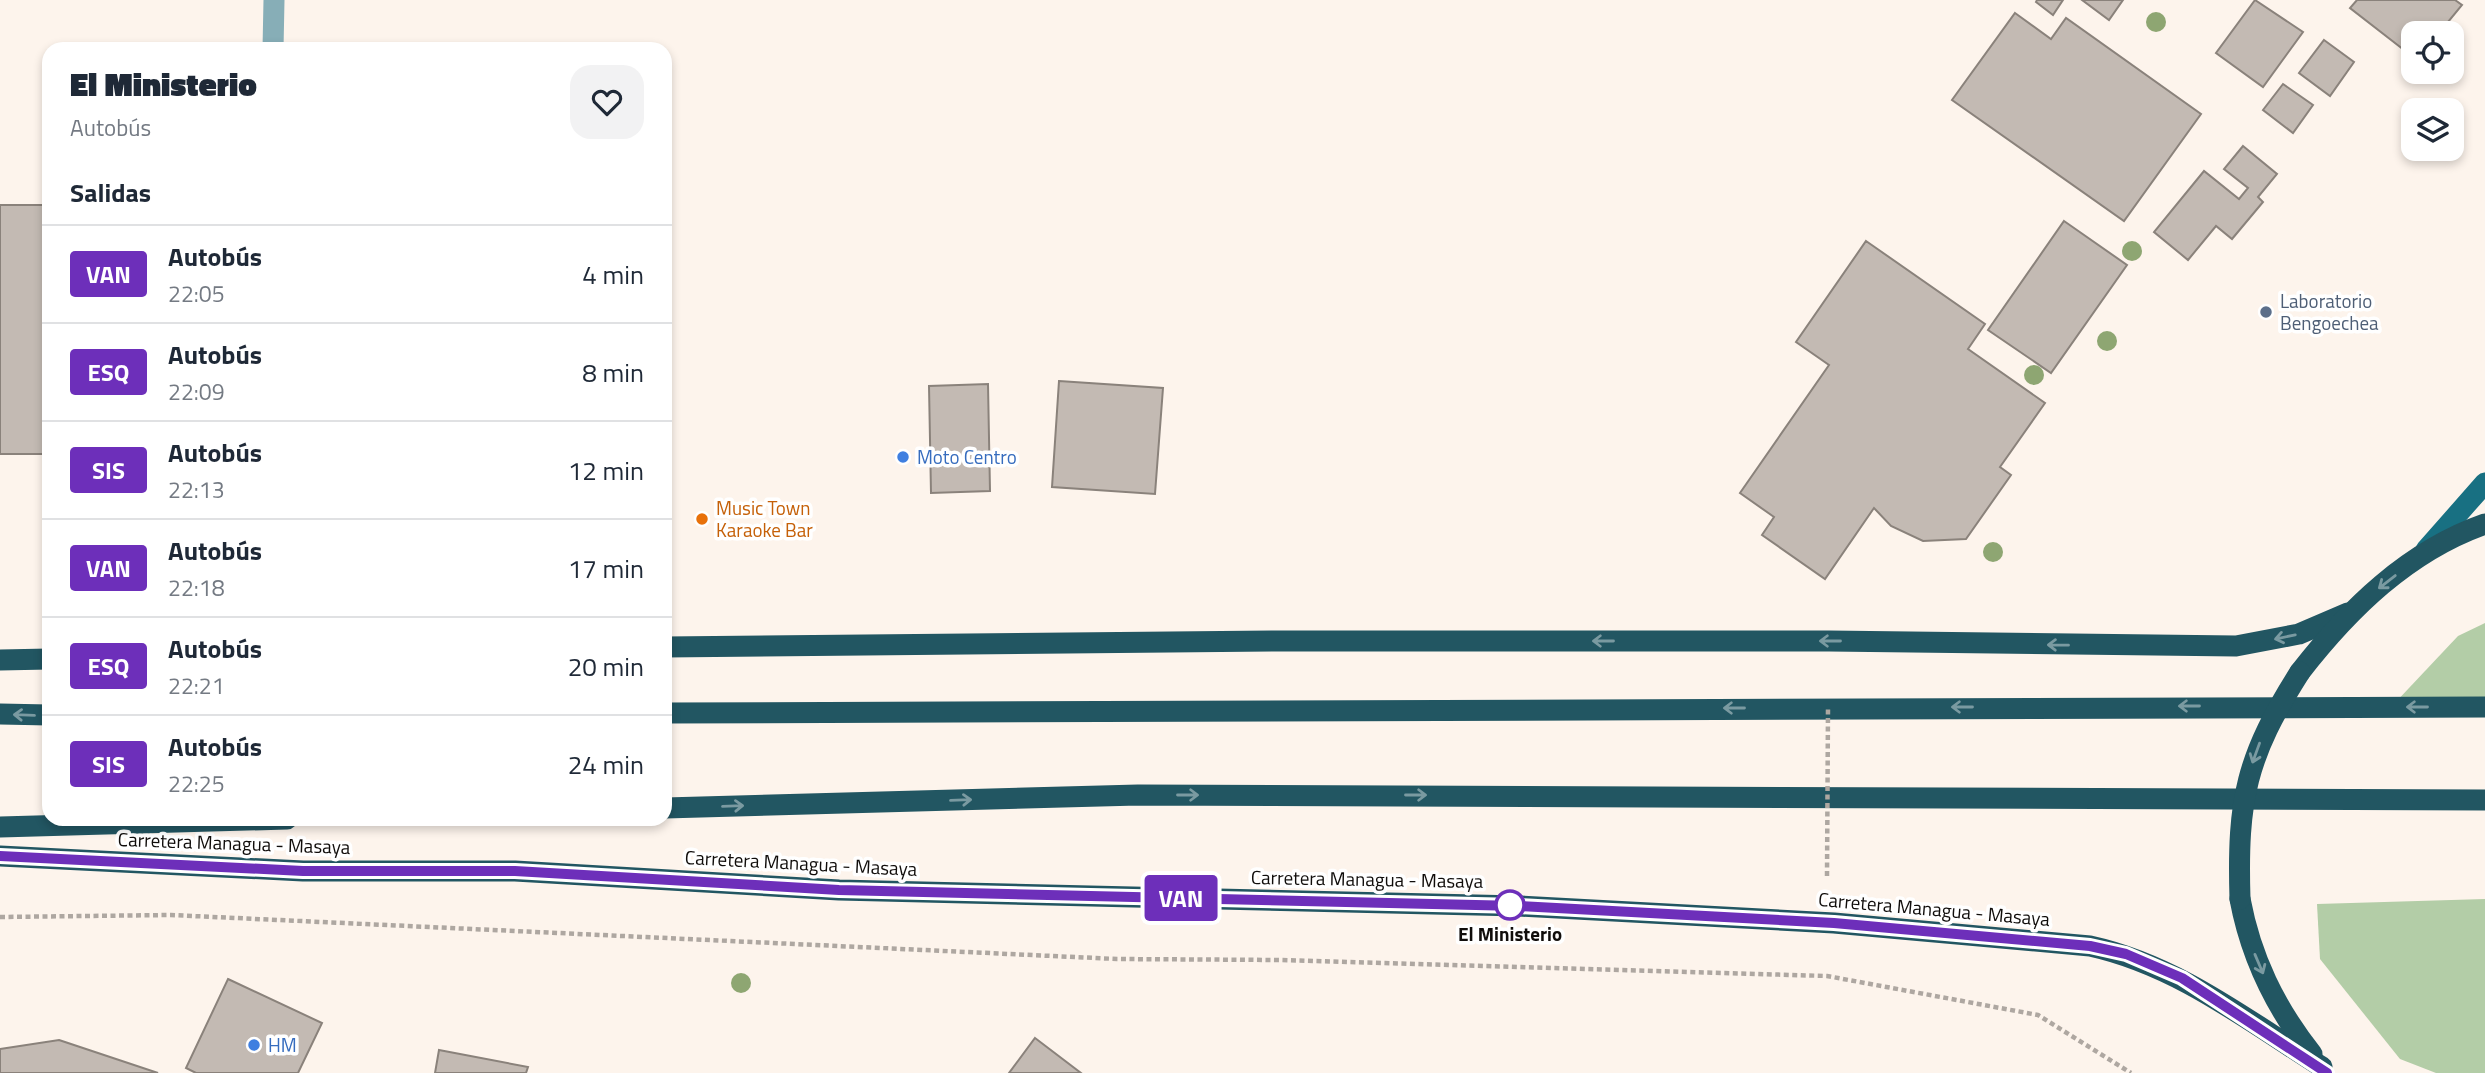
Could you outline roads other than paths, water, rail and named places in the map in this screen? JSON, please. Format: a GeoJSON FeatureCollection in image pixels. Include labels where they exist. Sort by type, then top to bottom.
{"type":"FeatureCollection","features":[{"type":"Feature","properties":{"kind":"highway"},"geometry":{"type":"LineString","coordinates":[[2325,1070],[2275,1002],[2255,957],[2240,899],[2238,847],[2243,800],[2254,755],[2270,720],[2300,672],[2348,613],[2426,551],[2485,524]]}},
{"type":"Feature","properties":{"kind":"highway"},"geometry":{"type":"LineString","coordinates":[[672,647],[1276,641],[1829,641],[2222,647],[2299,634],[2348,613]]}},
{"type":"Feature","properties":{"kind":"highway"},"geometry":{"type":"LineString","coordinates":[[0,660],[42,659]]}},
{"type":"Feature","properties":{"kind":"highway"},"geometry":{"type":"LineString","coordinates":[[672,713],[2485,707]]}},
{"type":"Feature","properties":{"kind":"highway"},"geometry":{"type":"LineString","coordinates":[[0,714],[42,715]]}},
{"type":"Feature","properties":{"kind":"highway"},"geometry":{"type":"LineString","coordinates":[[672,808],[1138,795],[2485,800]]}},
{"type":"Feature","properties":{"kind":"highway","name":"Carretera Managua - Masaya"},"geometry":{"type":"LineString","coordinates":[[0,827],[42,826]]}},
{"type":"Feature","properties":{"kind":"highway","name":"Carretera Managua - Masaya"},"geometry":{"type":"LineString","coordinates":[[0,856],[303,871],[515,871],[839,890],[1519,906],[1834,923],[2036,941],[2090,946],[2126,954],[2182,978],[2325,1070]]}},
{"type":"Feature","properties":{"kind":"main road"},"geometry":{"type":"LineString","coordinates":[[2426,551],[2485,484]]}},
{"type":"Feature","properties":{"kind":"lane"},"geometry":{"type":"LineString","coordinates":[[273,42],[274,0]]}},
{"type":"Feature","properties":{"kind":"place","name":"Laboratorio Bengoechea"},"geometry":{"type":"Point","coordinates":[2266,312]}},
{"type":"Feature","properties":{"kind":"place","name":"Moto Centro"},"geometry":{"type":"Point","coordinates":[903,457]}},
{"type":"Feature","properties":{"kind":"place","name":"Music Town Karaoke Bar"},"geometry":{"type":"Point","coordinates":[702,519]}},
{"type":"Feature","properties":{"kind":"place","name":"El Ministerio"},"geometry":{"type":"Point","coordinates":[1510,905]}},
{"type":"Feature","properties":{"kind":"place","name":"HM"},"geometry":{"type":"Point","coordinates":[254,1045]}}]}
